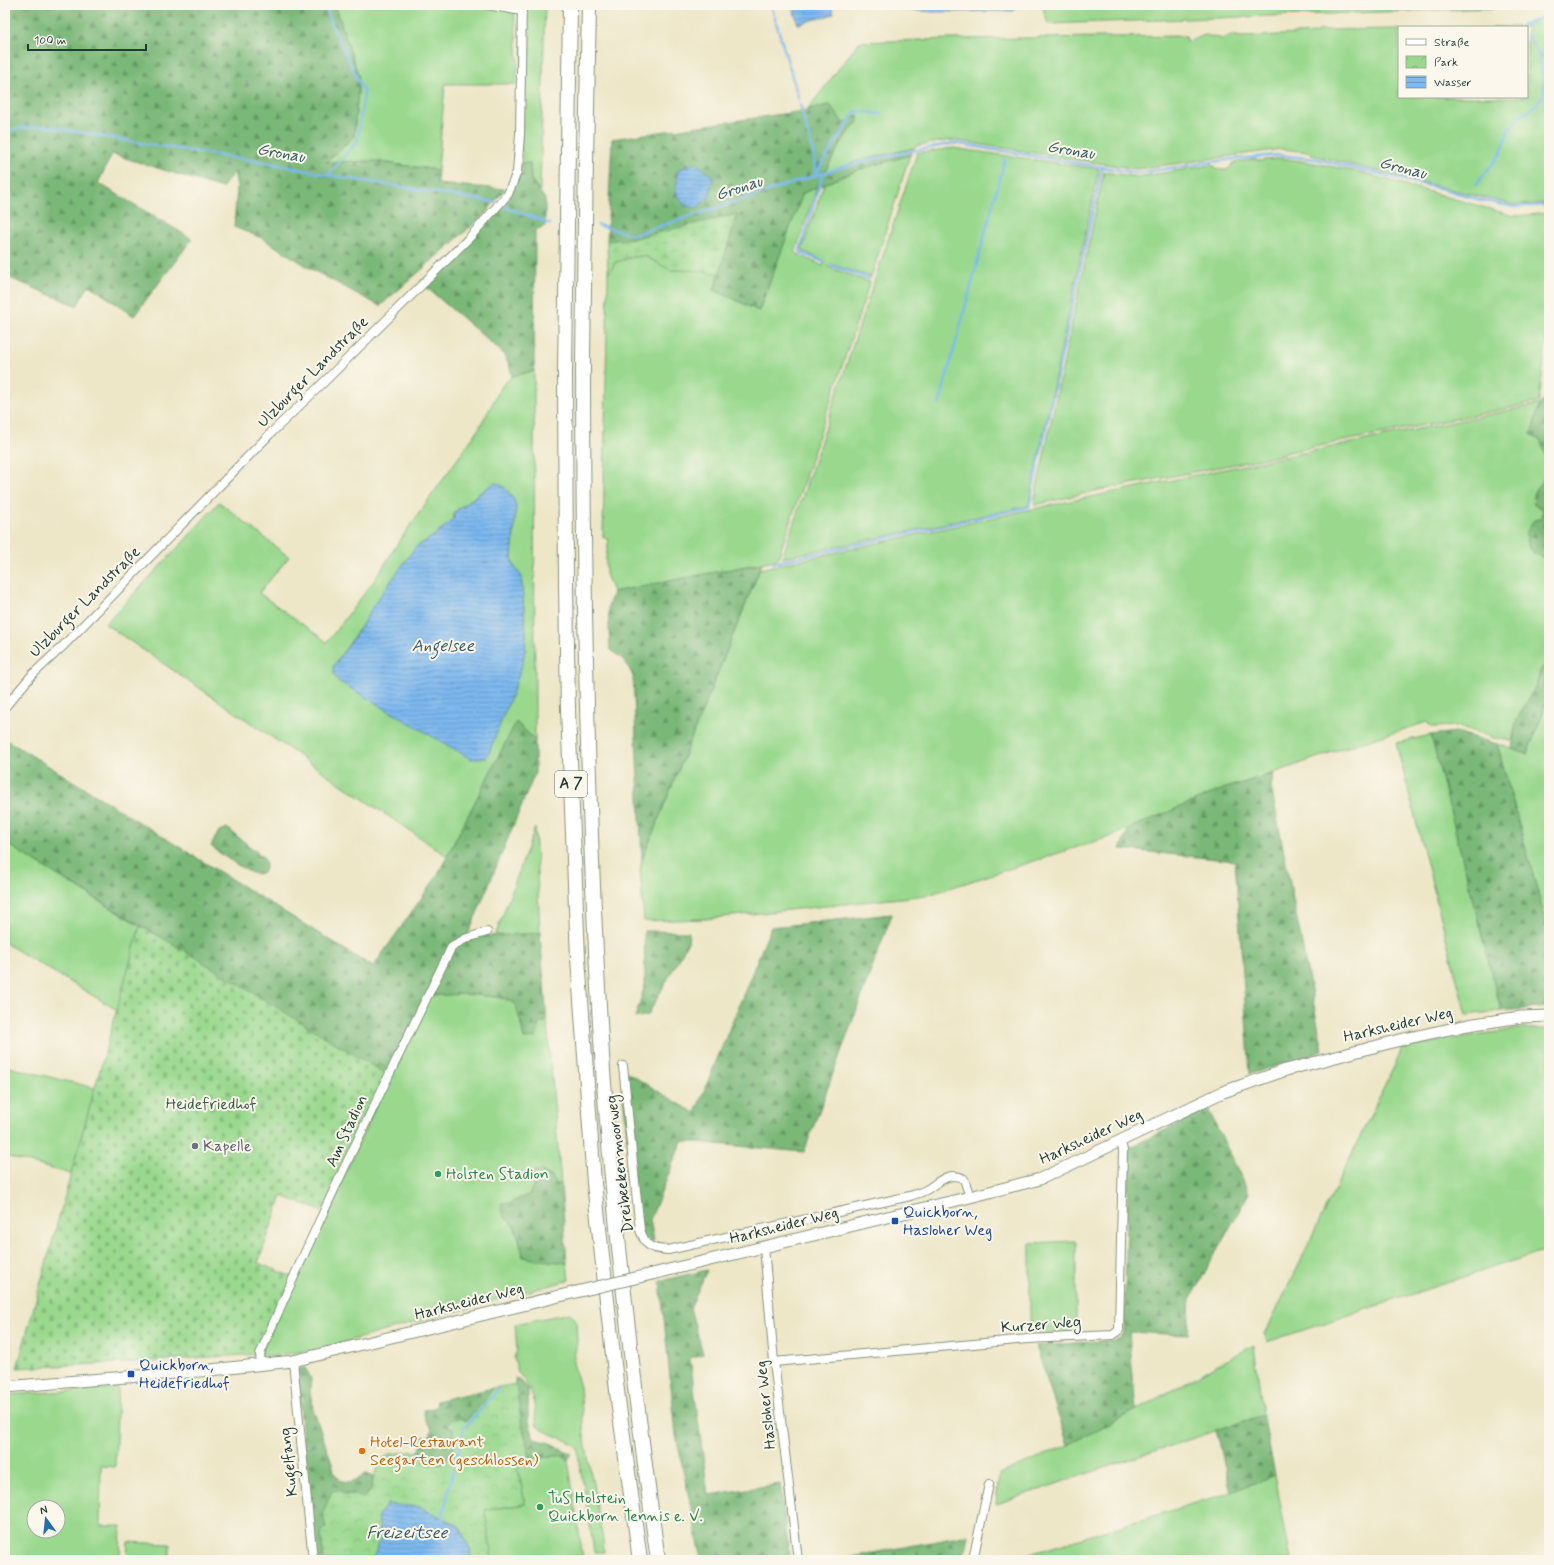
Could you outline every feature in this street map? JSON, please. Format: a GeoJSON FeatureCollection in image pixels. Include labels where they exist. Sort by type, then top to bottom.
{"type":"FeatureCollection","features":[{"type":"Feature","properties":{"kind":"highway","name":"A 7"},"geometry":{"type":"LineString","coordinates":[[570,5],[565,363],[566,586],[568,710],[578,958],[595,1191],[618,1400],[640,1560]]}},
{"type":"Feature","properties":{"kind":"highway","name":"A 7"},"geometry":{"type":"LineString","coordinates":[[589,5],[583,366],[586,631],[591,816],[603,1069],[612,1182],[636,1398],[658,1560]]}},
{"type":"Feature","properties":{"kind":"main road","name":"Harksheider Weg"},"geometry":{"type":"LineString","coordinates":[[5,1387],[211,1370],[293,1360],[652,1274],[1040,1179],[1223,1092],[1286,1070],[1396,1041],[1454,1028],[1521,1017],[1549,1016]]}},
{"type":"Feature","properties":{"kind":"street"},"geometry":{"type":"LineString","coordinates":[[487,5],[522,8]]}},
{"type":"Feature","properties":{"kind":"street","name":"Ulzburger Landstraße"},"geometry":{"type":"LineString","coordinates":[[5,707],[32,675],[64,645],[270,434],[492,214],[508,194],[517,172],[519,150],[522,8]]}},
{"type":"Feature","properties":{"kind":"street","name":"Am Stadion"},"geometry":{"type":"LineString","coordinates":[[261,1365],[260,1354],[293,1277],[388,1076],[452,946],[467,938],[487,932]]}},
{"type":"Feature","properties":{"kind":"street","name":"Dreibeekenmoorweg"},"geometry":{"type":"LineString","coordinates":[[624,1066],[640,1230],[643,1240],[648,1246],[658,1250],[668,1250],[910,1196],[925,1190],[946,1177],[959,1176],[964,1178],[970,1197]]}},
{"type":"Feature","properties":{"kind":"street","name":"Kurzer Weg"},"geometry":{"type":"LineString","coordinates":[[774,1362],[1028,1339],[1113,1335],[1119,1330],[1123,1151],[1121,1141]]}},
{"type":"Feature","properties":{"kind":"street","name":"Hasloher Weg"},"geometry":{"type":"LineString","coordinates":[[764,1247],[774,1362],[798,1560]]}},
{"type":"Feature","properties":{"kind":"street","name":"Kugelfang"},"geometry":{"type":"LineString","coordinates":[[293,1360],[313,1560]]}},
{"type":"Feature","properties":{"kind":"street"},"geometry":{"type":"LineString","coordinates":[[973,1560],[989,1484]]}},
{"type":"Feature","properties":{"kind":"green space"},"geometry":{"type":"Polygon","coordinates":[[[5,5],[335,5],[359,78],[354,136],[326,162],[373,161],[438,170],[437,184],[505,189],[484,215],[380,306],[313,270],[262,238],[234,227],[237,187],[234,172],[222,188],[112,154],[98,183],[192,239],[134,316],[89,285],[77,306],[5,276],[5,5]]]}},
{"type":"Feature","properties":{"kind":"green space"},"geometry":{"type":"Polygon","coordinates":[[[335,5],[514,5],[518,62],[516,84],[445,84],[438,170],[373,161],[326,162],[354,136],[359,78],[335,5]]]}},
{"type":"Feature","properties":{"kind":"green space"},"geometry":{"type":"Polygon","coordinates":[[[523,5],[545,5],[540,191],[531,179],[530,163],[521,163],[523,5]]]}},
{"type":"Feature","properties":{"kind":"green space"},"geometry":{"type":"Polygon","coordinates":[[[1042,5],[1527,5],[1521,7],[1048,24],[1042,5]]]}},
{"type":"Feature","properties":{"kind":"green space"},"geometry":{"type":"Polygon","coordinates":[[[1549,14],[1549,203],[1514,205],[1312,155],[1308,152],[1282,149],[1137,169],[952,140],[919,145],[914,148],[858,161],[823,174],[846,135],[858,122],[857,115],[844,124],[830,105],[808,109],[859,42],[953,39],[1186,36],[1187,42],[1205,35],[1223,39],[1231,35],[1241,37],[1316,33],[1320,30],[1398,29],[1398,98],[1528,98],[1528,26],[1520,26],[1549,14]]]}},
{"type":"Feature","properties":{"kind":"green space"},"geometry":{"type":"Polygon","coordinates":[[[830,105],[844,124],[858,115],[858,121],[846,135],[824,173],[858,161],[914,148],[910,155],[860,169],[803,193],[759,311],[714,290],[737,214],[639,238],[607,241],[612,139],[796,112],[830,105]]]}},
{"type":"Feature","properties":{"kind":"green space"},"geometry":{"type":"Polygon","coordinates":[[[953,148],[1099,169],[1028,506],[782,558],[917,153],[953,148]]]}},
{"type":"Feature","properties":{"kind":"green space"},"geometry":{"type":"Polygon","coordinates":[[[910,155],[871,277],[830,264],[828,267],[870,282],[778,559],[613,592],[606,574],[606,557],[609,540],[603,537],[608,274],[616,262],[632,257],[645,256],[671,270],[694,270],[719,274],[715,290],[759,311],[803,193],[817,187],[796,250],[797,254],[823,266],[824,261],[803,251],[802,249],[824,184],[860,169],[910,155]]]}},
{"type":"Feature","properties":{"kind":"green space"},"geometry":{"type":"Polygon","coordinates":[[[1281,158],[1360,172],[1514,216],[1549,213],[1549,316],[1539,402],[1289,452],[1282,455],[1100,490],[1035,505],[1034,502],[1104,172],[1138,177],[1211,165],[1221,170],[1227,170],[1234,163],[1255,159],[1258,161],[1281,158]]]}},
{"type":"Feature","properties":{"kind":"green space"},"geometry":{"type":"Polygon","coordinates":[[[521,163],[530,163],[531,180],[545,199],[545,226],[535,230],[534,371],[512,376],[509,365],[503,353],[426,287],[493,216],[521,163]]]}},
{"type":"Feature","properties":{"kind":"green space"},"geometry":{"type":"Polygon","coordinates":[[[737,214],[719,274],[694,270],[671,270],[644,256],[632,257],[616,262],[608,274],[607,241],[635,238],[737,214]]]}},
{"type":"Feature","properties":{"kind":"green space"},"geometry":{"type":"Polygon","coordinates":[[[534,371],[535,740],[516,723],[447,856],[105,624],[219,502],[289,557],[259,593],[327,642],[374,581],[400,540],[478,430],[502,386],[512,376],[534,371]],[[489,486],[454,512],[454,519],[435,535],[415,548],[333,667],[525,651],[526,633],[521,576],[514,566],[512,557],[516,506],[489,486]]]}},
{"type":"Feature","properties":{"kind":"green space"},"geometry":{"type":"Polygon","coordinates":[[[1549,394],[1549,464],[1540,440],[1531,435],[1540,404],[1549,394]]]}},
{"type":"Feature","properties":{"kind":"green space"},"geometry":{"type":"Polygon","coordinates":[[[1540,404],[1531,435],[1540,440],[1549,464],[1549,476],[1541,480],[1543,509],[1541,557],[1549,557],[1549,663],[1541,669],[1536,685],[1516,722],[1512,741],[1494,738],[1458,726],[1431,727],[1427,722],[1226,788],[1112,836],[928,895],[705,919],[644,921],[640,870],[642,860],[760,569],[1032,509],[1540,404]]]}},
{"type":"Feature","properties":{"kind":"green space"},"geometry":{"type":"Polygon","coordinates":[[[1549,476],[1549,557],[1541,557],[1529,549],[1526,533],[1534,520],[1542,519],[1543,509],[1534,505],[1534,496],[1539,484],[1549,476]]]}},
{"type":"Feature","properties":{"kind":"green space"},"geometry":{"type":"Polygon","coordinates":[[[762,563],[642,860],[633,676],[625,661],[610,649],[608,607],[613,592],[762,563]]]}},
{"type":"Feature","properties":{"kind":"green space"},"geometry":{"type":"Polygon","coordinates":[[[1549,663],[1549,697],[1527,754],[1512,748],[1516,722],[1536,685],[1541,669],[1549,663]]]}},
{"type":"Feature","properties":{"kind":"green space"},"geometry":{"type":"Polygon","coordinates":[[[1549,697],[1549,933],[1497,744],[1527,754],[1549,697]]]}},
{"type":"Feature","properties":{"kind":"green space"},"geometry":{"type":"Polygon","coordinates":[[[516,722],[535,740],[535,773],[467,937],[540,933],[547,1021],[538,1024],[538,1031],[535,1038],[524,1039],[522,1026],[515,1004],[506,998],[467,994],[428,996],[389,1076],[5,843],[5,739],[373,967],[437,876],[516,722]]]}},
{"type":"Feature","properties":{"kind":"green space"},"geometry":{"type":"Polygon","coordinates":[[[1456,732],[1497,744],[1549,933],[1549,1007],[1501,1011],[1431,735],[1456,732]]]}},
{"type":"Feature","properties":{"kind":"green space"},"geometry":{"type":"Polygon","coordinates":[[[1431,735],[1501,1011],[1466,1015],[1396,743],[1431,735]]]}},
{"type":"Feature","properties":{"kind":"green space"},"geometry":{"type":"Polygon","coordinates":[[[1274,773],[1271,787],[1323,1051],[1250,1074],[1235,861],[1120,849],[1129,828],[1226,788],[1274,773]]]}},
{"type":"Feature","properties":{"kind":"green space"},"geometry":{"type":"Polygon","coordinates":[[[227,828],[264,858],[266,865],[263,872],[257,874],[247,870],[211,846],[219,831],[227,828]]]}},
{"type":"Feature","properties":{"kind":"green space"},"geometry":{"type":"Polygon","coordinates":[[[535,828],[540,933],[495,936],[535,828]]]}},
{"type":"Feature","properties":{"kind":"green space"},"geometry":{"type":"Polygon","coordinates":[[[5,843],[140,926],[117,1010],[5,943],[5,843]]]}},
{"type":"Feature","properties":{"kind":"green space"},"geometry":{"type":"Polygon","coordinates":[[[892,914],[804,1152],[682,1141],[650,1220],[654,1241],[637,1243],[622,1082],[626,1072],[695,1113],[771,927],[892,914]]]}},
{"type":"Feature","properties":{"kind":"green space","name":"Heidefriedhof"},"geometry":{"type":"Polygon","coordinates":[[[140,926],[178,947],[389,1076],[324,1212],[282,1196],[258,1263],[293,1277],[260,1354],[17,1368],[140,926]]]}},
{"type":"Feature","properties":{"kind":"green space"},"geometry":{"type":"Polygon","coordinates":[[[644,931],[689,932],[688,942],[648,1015],[635,1018],[645,985],[644,931]]]}},
{"type":"Feature","properties":{"kind":"green space","name":"Holsten Stadion"},"geometry":{"type":"Polygon","coordinates":[[[447,994],[493,997],[509,1001],[514,1004],[518,1011],[524,1039],[538,1031],[538,1024],[547,1021],[561,1184],[556,1184],[552,1177],[534,1171],[534,1183],[530,1194],[510,1203],[502,1203],[504,1217],[514,1225],[524,1257],[567,1263],[569,1280],[316,1350],[270,1356],[260,1354],[428,996],[447,994]]]}},
{"type":"Feature","properties":{"kind":"green space"},"geometry":{"type":"Polygon","coordinates":[[[1518,1029],[1549,1029],[1549,1249],[1267,1342],[1265,1334],[1403,1048],[1468,1036],[1518,1029]]]}},
{"type":"Feature","properties":{"kind":"green space"},"geometry":{"type":"Polygon","coordinates":[[[5,1066],[95,1088],[71,1174],[5,1156],[5,1066]]]}},
{"type":"Feature","properties":{"kind":"green space"},"geometry":{"type":"Polygon","coordinates":[[[1208,1109],[1249,1193],[1190,1299],[1188,1335],[1129,1332],[1136,1410],[1068,1445],[1036,1346],[1114,1340],[1121,1337],[1124,1330],[1129,1148],[1208,1109]]]}},
{"type":"Feature","properties":{"kind":"green space"},"geometry":{"type":"Polygon","coordinates":[[[541,1170],[552,1177],[556,1184],[561,1184],[567,1263],[523,1257],[514,1225],[504,1217],[501,1203],[510,1203],[530,1194],[534,1183],[534,1171],[541,1170]]]}},
{"type":"Feature","properties":{"kind":"green space"},"geometry":{"type":"Polygon","coordinates":[[[1076,1241],[1076,1332],[1030,1335],[1030,1243],[1076,1241]]]}},
{"type":"Feature","properties":{"kind":"green space"},"geometry":{"type":"Polygon","coordinates":[[[707,1270],[690,1308],[703,1354],[690,1358],[708,1495],[780,1484],[790,1560],[702,1560],[676,1435],[660,1281],[707,1270]]]}},
{"type":"Feature","properties":{"kind":"green space"},"geometry":{"type":"Polygon","coordinates":[[[570,1313],[576,1320],[577,1342],[573,1363],[580,1387],[584,1435],[604,1552],[594,1552],[578,1448],[568,1441],[537,1426],[533,1397],[529,1387],[518,1372],[514,1358],[517,1350],[515,1324],[570,1313]]]}},
{"type":"Feature","properties":{"kind":"green space"},"geometry":{"type":"Polygon","coordinates":[[[1254,1345],[1263,1415],[996,1504],[999,1474],[1068,1445],[1136,1410],[1254,1345]]]}},
{"type":"Feature","properties":{"kind":"green space"},"geometry":{"type":"Polygon","coordinates":[[[305,1368],[311,1378],[310,1393],[313,1409],[332,1463],[334,1473],[341,1481],[349,1482],[359,1479],[367,1473],[373,1477],[371,1491],[363,1498],[354,1494],[345,1495],[339,1490],[323,1513],[326,1528],[322,1533],[324,1560],[314,1560],[297,1374],[298,1369],[305,1368]]]}},
{"type":"Feature","properties":{"kind":"green space"},"geometry":{"type":"Polygon","coordinates":[[[515,1378],[528,1388],[528,1418],[534,1439],[550,1443],[572,1454],[568,1460],[565,1456],[539,1458],[530,1457],[521,1421],[515,1378]]]}},
{"type":"Feature","properties":{"kind":"green space"},"geometry":{"type":"Polygon","coordinates":[[[516,1384],[521,1421],[530,1457],[516,1459],[525,1504],[485,1510],[492,1560],[471,1560],[470,1549],[459,1526],[419,1507],[378,1516],[381,1539],[374,1556],[376,1560],[324,1560],[321,1533],[326,1528],[323,1513],[332,1491],[339,1490],[345,1495],[354,1494],[363,1498],[371,1491],[378,1466],[384,1458],[390,1454],[419,1451],[430,1465],[443,1463],[454,1449],[453,1429],[447,1427],[450,1421],[460,1419],[466,1421],[484,1402],[493,1388],[516,1384]]]}},
{"type":"Feature","properties":{"kind":"green space"},"geometry":{"type":"Polygon","coordinates":[[[118,1388],[115,1467],[101,1466],[100,1526],[121,1526],[120,1560],[5,1560],[5,1395],[118,1388]]]}},
{"type":"Feature","properties":{"kind":"green space"},"geometry":{"type":"Polygon","coordinates":[[[493,1388],[484,1402],[466,1421],[460,1418],[453,1428],[454,1449],[443,1463],[430,1465],[419,1451],[422,1445],[422,1437],[430,1436],[432,1429],[426,1421],[423,1410],[433,1409],[437,1405],[436,1401],[493,1388]]]}},
{"type":"Feature","properties":{"kind":"green space"},"geometry":{"type":"Polygon","coordinates":[[[1263,1415],[1275,1475],[1231,1492],[1216,1430],[1263,1415]]]}},
{"type":"Feature","properties":{"kind":"green space","name":"TuS Holstein Quickborn Tennis e. V."},"geometry":{"type":"Polygon","coordinates":[[[554,1455],[565,1456],[568,1460],[583,1558],[581,1560],[492,1560],[485,1510],[525,1504],[516,1459],[554,1455]]]}},
{"type":"Feature","properties":{"kind":"green space"},"geometry":{"type":"Polygon","coordinates":[[[1275,1475],[1291,1560],[1011,1560],[1231,1492],[1275,1475]]]}},
{"type":"Feature","properties":{"kind":"green space"},"geometry":{"type":"Polygon","coordinates":[[[968,1535],[963,1560],[836,1560],[968,1535]]]}},
{"type":"Feature","properties":{"kind":"green space"},"geometry":{"type":"Polygon","coordinates":[[[128,1542],[170,1544],[170,1560],[127,1560],[128,1542]]]}},
{"type":"Feature","properties":{"kind":"water"},"geometry":{"type":"Polygon","coordinates":[[[792,5],[831,5],[834,14],[798,24],[792,5]]]}},
{"type":"Feature","properties":{"kind":"water"},"geometry":{"type":"Polygon","coordinates":[[[895,5],[1017,5],[1014,11],[933,12],[897,9],[895,5]]]}},
{"type":"Feature","properties":{"kind":"water"},"geometry":{"type":"Polygon","coordinates":[[[696,163],[713,177],[709,198],[697,208],[684,205],[676,192],[678,170],[696,163]]]}},
{"type":"Feature","properties":{"kind":"water","name":"Angelsee"},"geometry":{"type":"Polygon","coordinates":[[[494,483],[505,488],[516,506],[512,557],[514,566],[521,576],[526,633],[525,651],[515,686],[487,758],[471,759],[338,681],[334,675],[333,667],[358,632],[373,606],[415,548],[435,535],[454,519],[454,513],[494,483]]]}},
{"type":"Feature","properties":{"kind":"water","name":"Freizeitsee"},"geometry":{"type":"Polygon","coordinates":[[[387,1504],[419,1507],[459,1526],[470,1549],[471,1560],[376,1560],[374,1556],[381,1538],[378,1516],[387,1504]]]}},
{"type":"Feature","properties":{"kind":"waterway"},"geometry":{"type":"LineString","coordinates":[[325,5],[333,27],[364,92],[357,142],[328,175]]}},
{"type":"Feature","properties":{"kind":"waterway"},"geometry":{"type":"LineString","coordinates":[[771,5],[799,100]]}},
{"type":"Feature","properties":{"kind":"waterway"},"geometry":{"type":"LineString","coordinates":[[1523,26],[1522,24],[1533,22],[1549,15]]}},
{"type":"Feature","properties":{"kind":"waterway"},"geometry":{"type":"LineString","coordinates":[[1476,185],[1501,153],[1509,129],[1518,119],[1535,106],[1543,96],[1544,86],[1539,56],[1528,35]]}},
{"type":"Feature","properties":{"kind":"waterway"},"geometry":{"type":"LineString","coordinates":[[1540,56],[1549,57]]}},
{"type":"Feature","properties":{"kind":"waterway"},"geometry":{"type":"LineString","coordinates":[[800,104],[814,156],[815,175]]}},
{"type":"Feature","properties":{"kind":"waterway"},"geometry":{"type":"LineString","coordinates":[[815,175],[856,111],[881,114]]}},
{"type":"Feature","properties":{"kind":"waterway","name":"Gronau"},"geometry":{"type":"LineString","coordinates":[[5,130],[44,126],[146,144],[269,163],[328,175],[493,202],[550,224]]}},
{"type":"Feature","properties":{"kind":"waterway","name":"Gronau"},"geometry":{"type":"LineString","coordinates":[[598,225],[633,235],[823,173],[868,160],[954,143],[1138,173],[1226,160],[1278,155],[1316,159],[1514,207],[1549,205]]}},
{"type":"Feature","properties":{"kind":"waterway"},"geometry":{"type":"LineString","coordinates":[[939,405],[1005,159]]}},
{"type":"Feature","properties":{"kind":"waterway"},"geometry":{"type":"LineString","coordinates":[[773,563],[1029,507],[1102,168]]}},
{"type":"Feature","properties":{"kind":"waterway"},"geometry":{"type":"LineString","coordinates":[[823,173],[800,250],[801,253],[824,262]]}},
{"type":"Feature","properties":{"kind":"waterway"},"geometry":{"type":"LineString","coordinates":[[830,265],[870,279]]}},
{"type":"Feature","properties":{"kind":"waterway"},"geometry":{"type":"LineString","coordinates":[[442,1518],[464,1428],[498,1389]]}},
{"type":"Feature","properties":{"kind":"place","name":"Kapelle"},"geometry":{"type":"Point","coordinates":[195,1146]}},
{"type":"Feature","properties":{"kind":"place","name":"Holsten Stadion"},"geometry":{"type":"Point","coordinates":[438,1174]}},
{"type":"Feature","properties":{"kind":"place","name":"Quickborn, Hasloher Weg"},"geometry":{"type":"Point","coordinates":[895,1221]}},
{"type":"Feature","properties":{"kind":"place","name":"Quickborn, Heidefriedhof"},"geometry":{"type":"Point","coordinates":[131,1374]}},
{"type":"Feature","properties":{"kind":"place","name":"Hotel-Restaurant Seegarten (geschlossen)"},"geometry":{"type":"Point","coordinates":[362,1451]}},
{"type":"Feature","properties":{"kind":"place","name":"TuS Holstein Quickborn Tennis e. V."},"geometry":{"type":"Point","coordinates":[540,1507]}}]}
